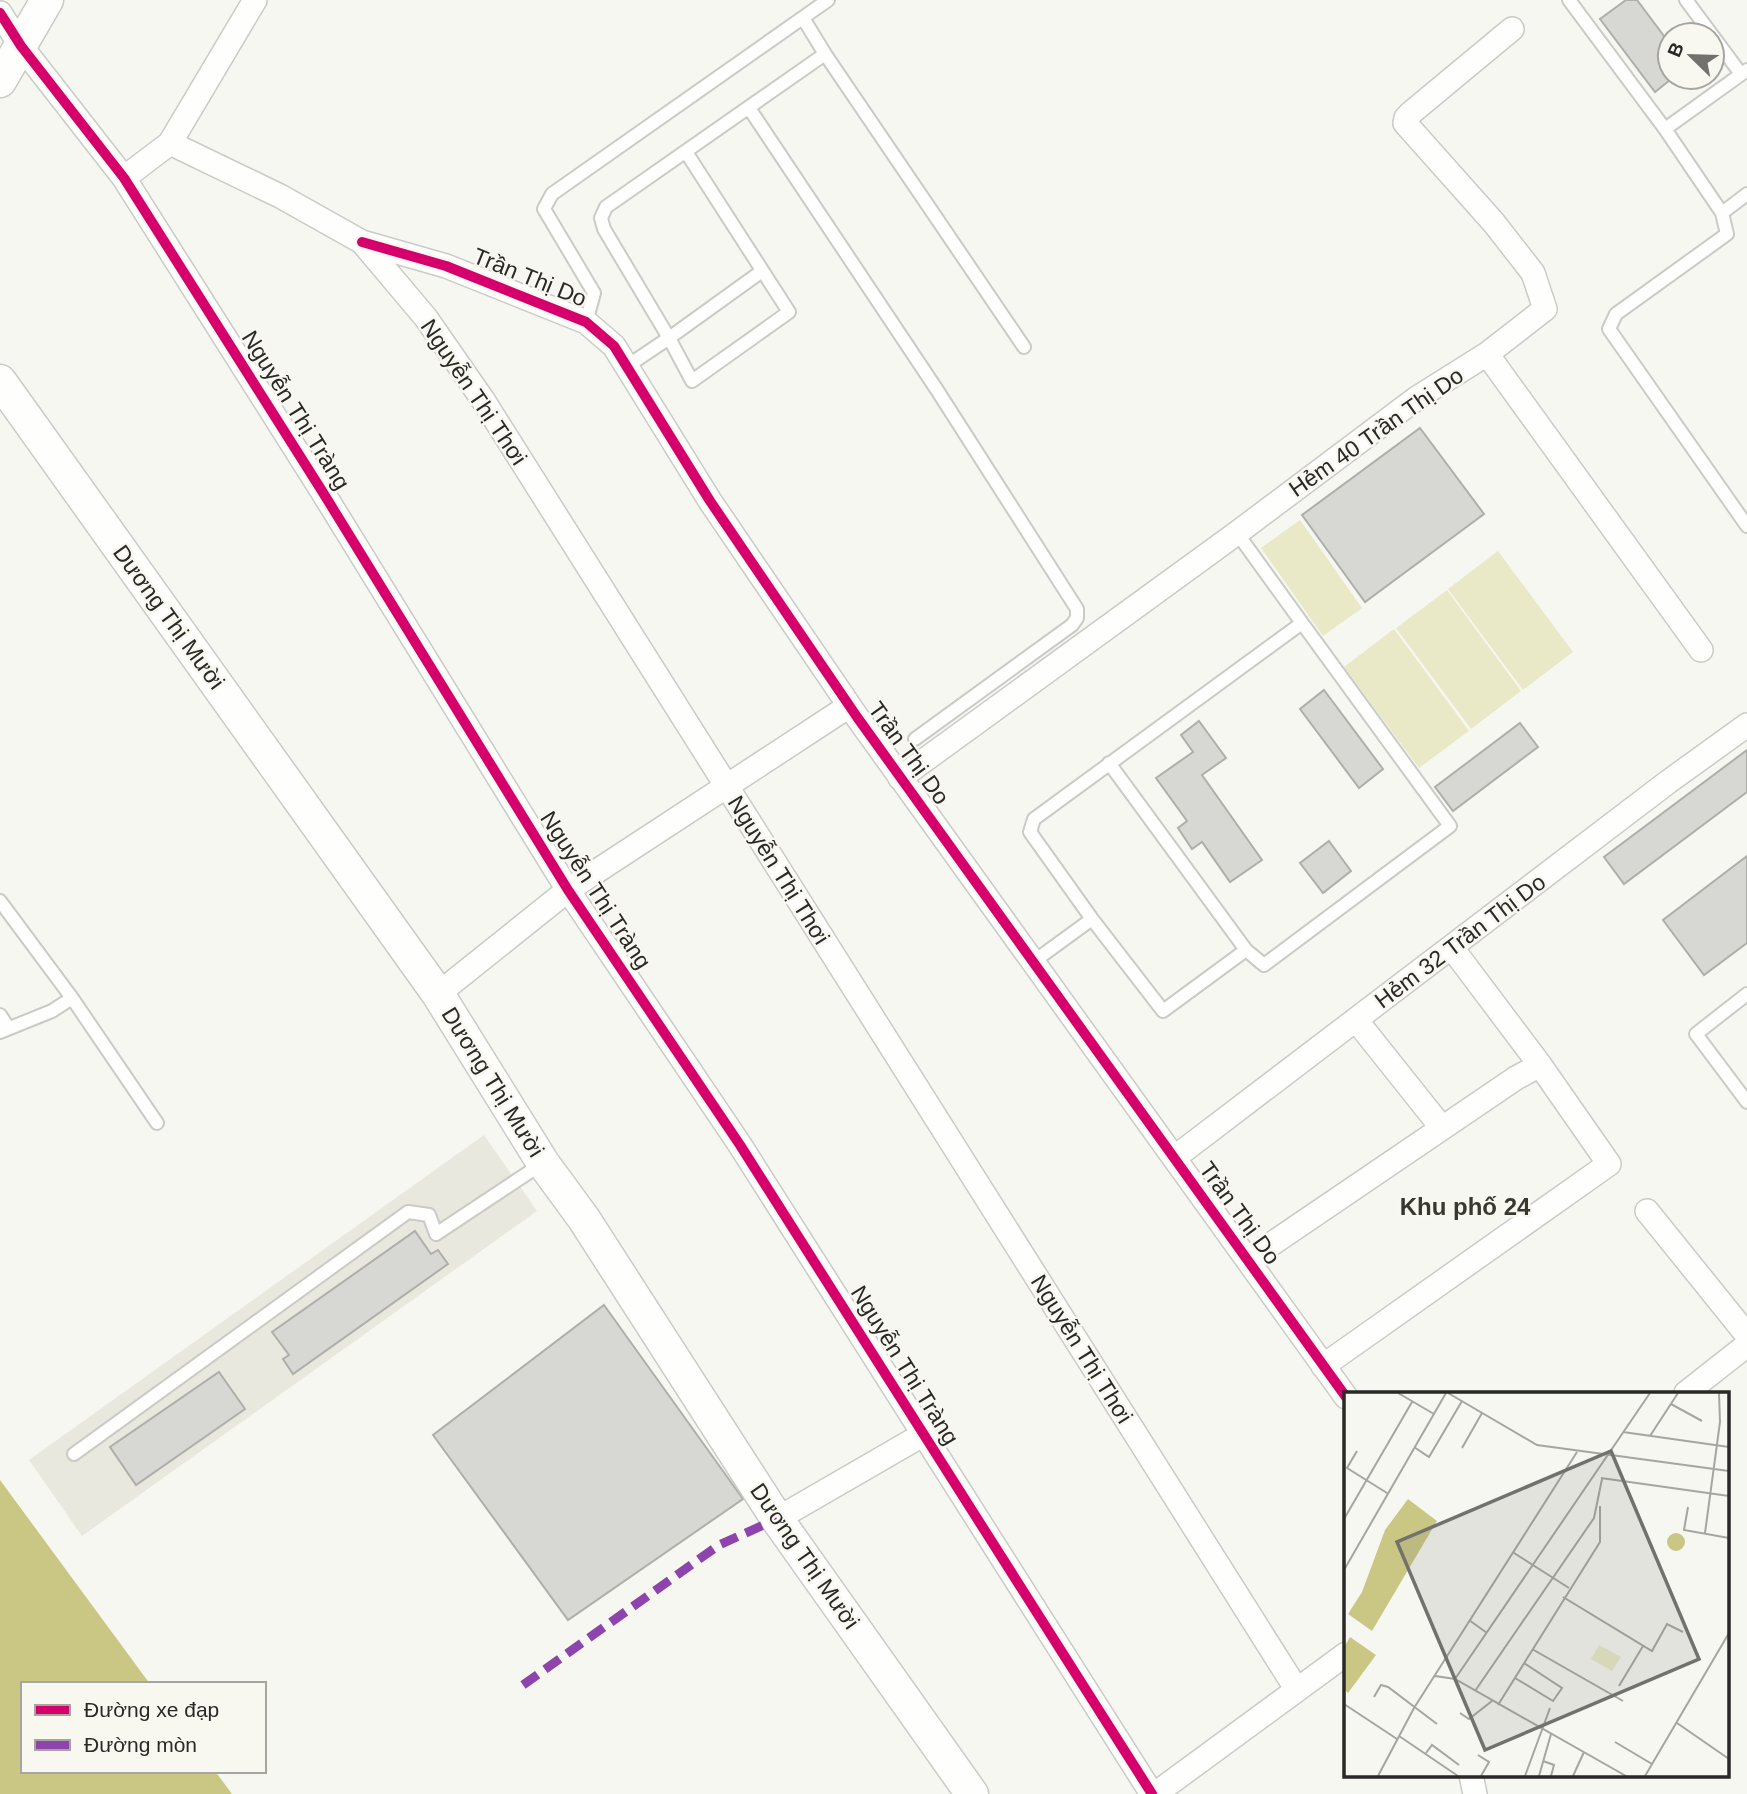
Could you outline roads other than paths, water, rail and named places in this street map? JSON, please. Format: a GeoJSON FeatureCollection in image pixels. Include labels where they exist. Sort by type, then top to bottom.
{"type":"FeatureCollection","features":[{"type":"Feature","properties":{"kind":"street"},"geometry":{"type":"LineString","coordinates":[[0,81],[47,0]]}},
{"type":"Feature","properties":{"kind":"street"},"geometry":{"type":"LineString","coordinates":[[124,178],[170,143],[255,0]]}},
{"type":"Feature","properties":{"kind":"street","name":"Nguyễn Thị Tràng"},"geometry":{"type":"LineString","coordinates":[[0,13],[21,46],[124,178],[322,491],[568,890],[740,1145],[1153,1794]]}},
{"type":"Feature","properties":{"kind":"street","name":"Hẻm 40 Trần Thị Do"},"geometry":{"type":"LineString","coordinates":[[900,778],[1237,533],[1417,398],[1487,354],[1545,309],[1533,272],[1405,120],[1512,29]]}},
{"type":"Feature","properties":{"kind":"street","name":"Nguyễn Thị Thơi"},"geometry":{"type":"LineString","coordinates":[[170,143],[280,196],[362,242],[426,318],[483,400],[1297,1690]]}},
{"type":"Feature","properties":{"kind":"street","name":"Trần Thị Do"},"geometry":{"type":"LineString","coordinates":[[362,242],[446,266],[586,322],[614,346],[710,501],[849,706],[1344,1394]]}},
{"type":"Feature","properties":{"kind":"street"},"geometry":{"type":"LineString","coordinates":[[1487,354],[1701,650]]}},
{"type":"Feature","properties":{"kind":"street","name":"Dương Thị Mười"},"geometry":{"type":"LineString","coordinates":[[0,381],[438,994],[543,1163],[584,1219],[777,1519],[972,1794]]}},
{"type":"Feature","properties":{"kind":"street"},"geometry":{"type":"LineString","coordinates":[[438,994],[568,890],[849,706]]}},
{"type":"Feature","properties":{"kind":"street","name":"Hẻm 32 Trần Thị Do"},"geometry":{"type":"LineString","coordinates":[[1174,1158],[1668,782],[1747,725]]}},
{"type":"Feature","properties":{"kind":"street"},"geometry":{"type":"LineString","coordinates":[[1324,1366],[1609,1164],[1540,1065],[1452,948]]}},
{"type":"Feature","properties":{"kind":"street"},"geometry":{"type":"LineString","coordinates":[[1356,1020],[1442,1128]]}},
{"type":"Feature","properties":{"kind":"street"},"geometry":{"type":"LineString","coordinates":[[1248,1260],[1516,1078],[1540,1065]]}},
{"type":"Feature","properties":{"kind":"street"},"geometry":{"type":"LineString","coordinates":[[1647,1211],[1747,1335]]}},
{"type":"Feature","properties":{"kind":"street"},"geometry":{"type":"LineString","coordinates":[[1687,1392],[1747,1345]]}},
{"type":"Feature","properties":{"kind":"street"},"geometry":{"type":"LineString","coordinates":[[777,1519],[924,1434]]}},
{"type":"Feature","properties":{"kind":"street"},"geometry":{"type":"LineString","coordinates":[[1153,1794],[1344,1655]]}},
{"type":"Feature","properties":{"kind":"street"},"geometry":{"type":"LineString","coordinates":[[1471,1776],[1475,1794]]}},
{"type":"Feature","properties":{"kind":"lane"},"geometry":{"type":"LineString","coordinates":[[586,322],[594,293],[544,209],[552,194],[828,0]]}},
{"type":"Feature","properties":{"kind":"lane"},"geometry":{"type":"LineString","coordinates":[[1686,0],[1702,21]]}},
{"type":"Feature","properties":{"kind":"lane"},"geometry":{"type":"LineString","coordinates":[[1574,2],[1722,213],[1727,234],[1616,314],[1609,329],[1747,526]]}},
{"type":"Feature","properties":{"kind":"lane"},"geometry":{"type":"LineString","coordinates":[[803,18],[1024,347]]}},
{"type":"Feature","properties":{"kind":"lane"},"geometry":{"type":"LineString","coordinates":[[1665,129],[1744,72],[1726,51]]}},
{"type":"Feature","properties":{"kind":"lane"},"geometry":{"type":"LineString","coordinates":[[686,152],[789,312],[692,381],[604,229],[601,218],[606,207],[825,54]]}},
{"type":"Feature","properties":{"kind":"lane"},"geometry":{"type":"LineString","coordinates":[[749,108],[937,390],[1077,608],[1077,618],[1072,625],[915,739]]}},
{"type":"Feature","properties":{"kind":"lane"},"geometry":{"type":"LineString","coordinates":[[1722,213],[1747,194]]}},
{"type":"Feature","properties":{"kind":"lane"},"geometry":{"type":"LineString","coordinates":[[626,367],[762,271]]}},
{"type":"Feature","properties":{"kind":"lane"},"geometry":{"type":"LineString","coordinates":[[1109,763],[1246,950],[1264,965],[1450,826],[1237,533]]}},
{"type":"Feature","properties":{"kind":"lane"},"geometry":{"type":"LineString","coordinates":[[1246,950],[1163,1011],[1092,919],[1030,832],[1034,819],[1302,623]]}},
{"type":"Feature","properties":{"kind":"lane"},"geometry":{"type":"LineString","coordinates":[[0,901],[72,998],[157,1123]]}},
{"type":"Feature","properties":{"kind":"lane"},"geometry":{"type":"LineString","coordinates":[[1033,962],[1092,919]]}},
{"type":"Feature","properties":{"kind":"lane"},"geometry":{"type":"LineString","coordinates":[[1747,994],[1696,1034],[1747,1102]]}},
{"type":"Feature","properties":{"kind":"lane"},"geometry":{"type":"LineString","coordinates":[[0,1015],[4,1029],[52,1011],[72,998]]}},
{"type":"Feature","properties":{"kind":"lane"},"geometry":{"type":"LineString","coordinates":[[74,1454],[408,1212],[429,1216],[436,1234],[543,1163]]}},
{"type":"Feature","properties":{"kind":"district","name":"Khu phố 24"},"geometry":{"type":"Point","coordinates":[1465,1206]}}]}
